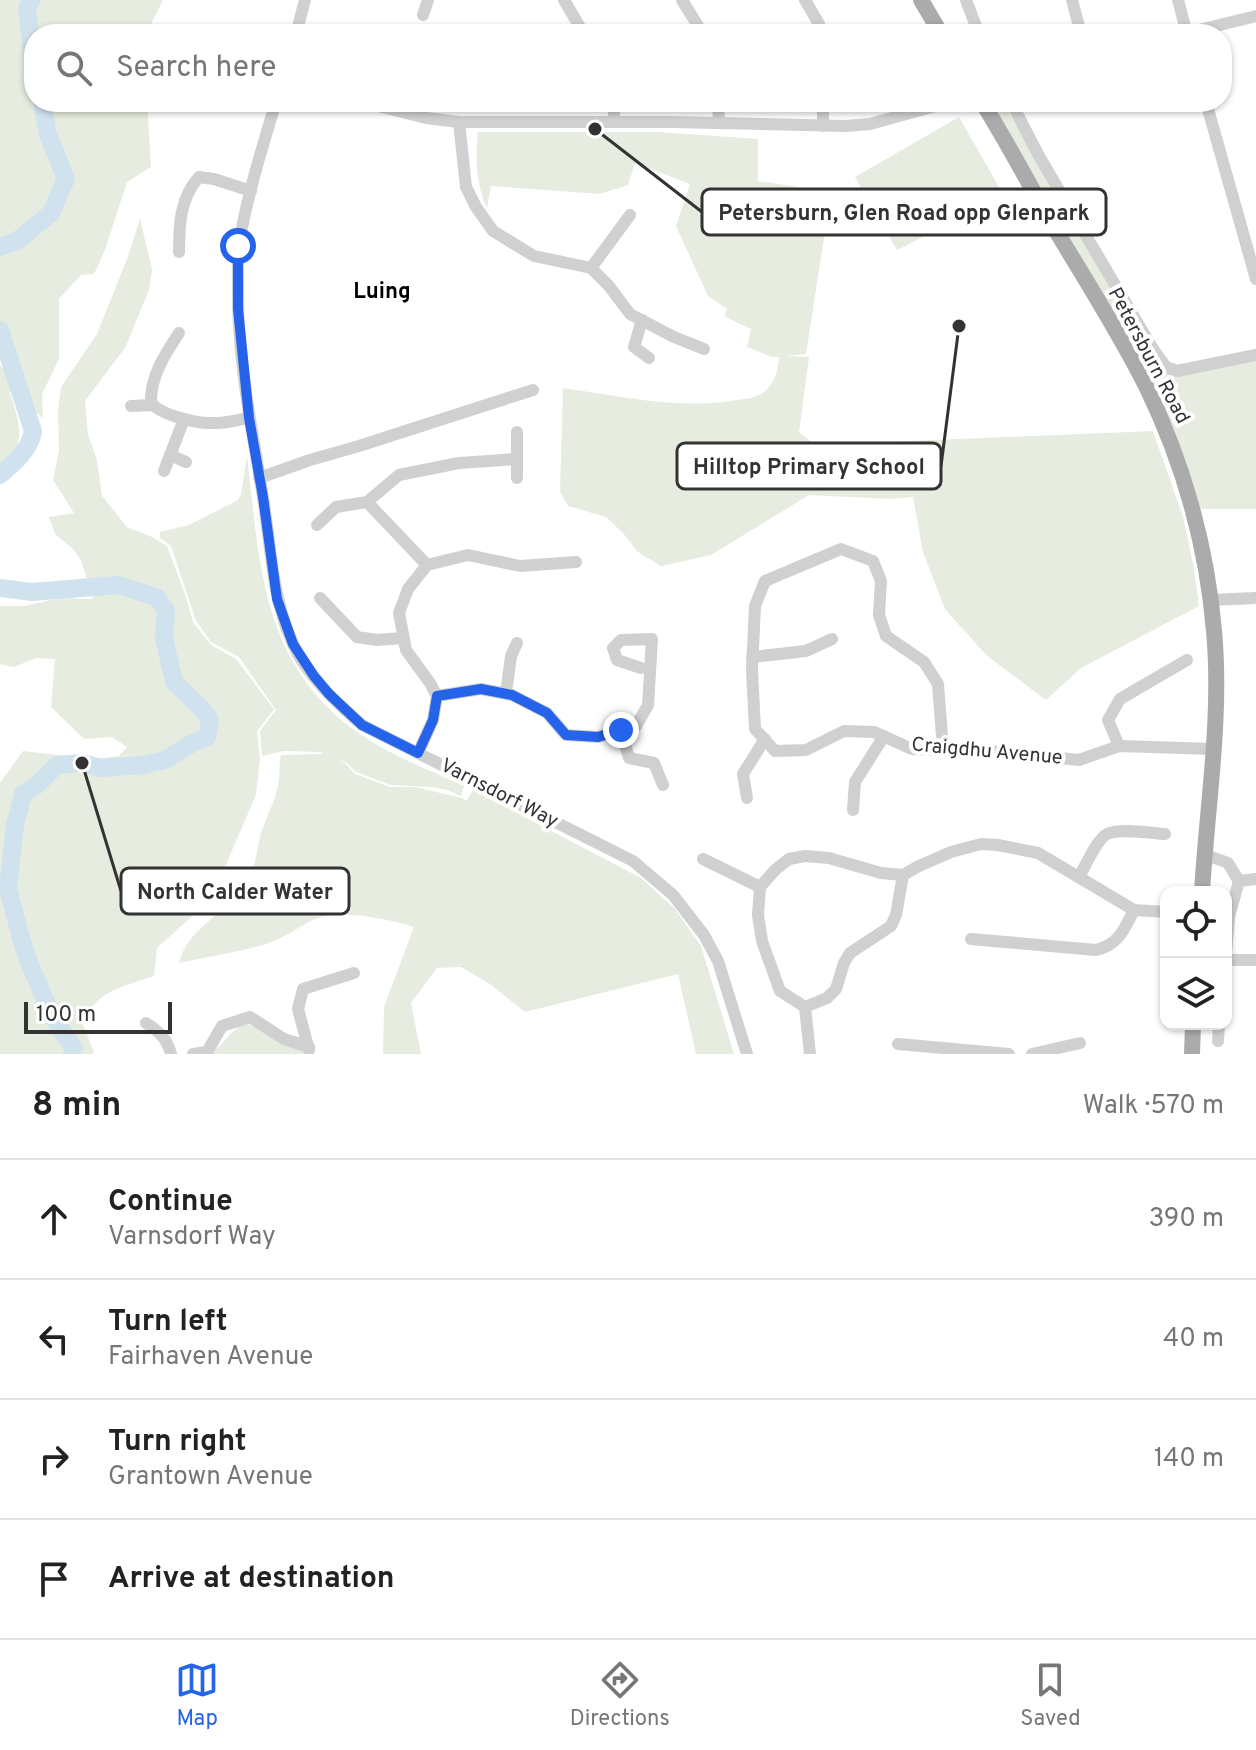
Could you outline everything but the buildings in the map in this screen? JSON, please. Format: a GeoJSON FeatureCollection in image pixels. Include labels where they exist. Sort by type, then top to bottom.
{"type":"FeatureCollection","features":[{"type":"Feature","properties":{"kind":"main road"},"geometry":{"type":"LineString","coordinates":[[921,0],[935,24]]}},
{"type":"Feature","properties":{"kind":"main road","name":"Petersburn Road"},"geometry":{"type":"LineString","coordinates":[[990,112],[1147,389],[1182,475],[1211,600],[1216,662],[1202,886]]}},
{"type":"Feature","properties":{"kind":"main road"},"geometry":{"type":"LineString","coordinates":[[1192,1054],[1193,1030]]}},
{"type":"Feature","properties":{"kind":"street"},"geometry":{"type":"LineString","coordinates":[[299,24],[305,0]]}},
{"type":"Feature","properties":{"kind":"street"},"geometry":{"type":"LineString","coordinates":[[423,15],[428,0]]}},
{"type":"Feature","properties":{"kind":"street"},"geometry":{"type":"LineString","coordinates":[[564,0],[578,24]]}},
{"type":"Feature","properties":{"kind":"street"},"geometry":{"type":"LineString","coordinates":[[682,0],[697,24]]}},
{"type":"Feature","properties":{"kind":"street"},"geometry":{"type":"LineString","coordinates":[[805,0],[819,24]]}},
{"type":"Feature","properties":{"kind":"street"},"geometry":{"type":"LineString","coordinates":[[966,0],[975,24]]}},
{"type":"Feature","properties":{"kind":"street"},"geometry":{"type":"LineString","coordinates":[[1072,0],[1078,24]]}},
{"type":"Feature","properties":{"kind":"street"},"geometry":{"type":"LineString","coordinates":[[1178,0],[1183,24]]}},
{"type":"Feature","properties":{"kind":"street"},"geometry":{"type":"LineString","coordinates":[[1224,24],[1256,16]]}},
{"type":"Feature","properties":{"kind":"street","name":"Varnsdorf Way"},"geometry":{"type":"LineString","coordinates":[[273,112],[238,246],[238,309],[249,418],[277,599],[293,644],[322,685],[362,725],[633,861],[653,876],[704,935],[718,961],[747,1054]]}},
{"type":"Feature","properties":{"kind":"street"},"geometry":{"type":"LineString","coordinates":[[402,112],[459,122],[614,121],[823,126],[870,124],[914,112]]}},
{"type":"Feature","properties":{"kind":"street"},"geometry":{"type":"LineString","coordinates":[[614,112],[614,121]]}},
{"type":"Feature","properties":{"kind":"street"},"geometry":{"type":"LineString","coordinates":[[718,112],[719,123]]}},
{"type":"Feature","properties":{"kind":"street"},"geometry":{"type":"LineString","coordinates":[[823,112],[823,126]]}},
{"type":"Feature","properties":{"kind":"street"},"geometry":{"type":"LineString","coordinates":[[1016,112],[1039,156],[1166,367],[1177,371],[1256,355]]}},
{"type":"Feature","properties":{"kind":"street"},"geometry":{"type":"LineString","coordinates":[[1209,112],[1256,279]]}},
{"type":"Feature","properties":{"kind":"street"},"geometry":{"type":"LineString","coordinates":[[459,122],[466,187],[493,231],[534,256],[591,268],[630,314],[704,349]]}},
{"type":"Feature","properties":{"kind":"street"},"geometry":{"type":"LineString","coordinates":[[179,252],[179,223],[189,188],[199,177],[251,191]]}},
{"type":"Feature","properties":{"kind":"street"},"geometry":{"type":"LineString","coordinates":[[591,268],[630,215]]}},
{"type":"Feature","properties":{"kind":"street"},"geometry":{"type":"LineString","coordinates":[[642,320],[634,347],[649,358]]}},
{"type":"Feature","properties":{"kind":"street"},"geometry":{"type":"LineString","coordinates":[[179,333],[161,362],[151,403],[156,409],[184,419],[210,424],[249,418]]}},
{"type":"Feature","properties":{"kind":"street"},"geometry":{"type":"LineString","coordinates":[[259,478],[533,390]]}},
{"type":"Feature","properties":{"kind":"street"},"geometry":{"type":"LineString","coordinates":[[131,406],[153,405]]}},
{"type":"Feature","properties":{"kind":"street"},"geometry":{"type":"LineString","coordinates":[[164,471],[184,419]]}},
{"type":"Feature","properties":{"kind":"street"},"geometry":{"type":"LineString","coordinates":[[517,432],[517,478]]}},
{"type":"Feature","properties":{"kind":"street"},"geometry":{"type":"LineString","coordinates":[[170,455],[186,462]]}},
{"type":"Feature","properties":{"kind":"street"},"geometry":{"type":"LineString","coordinates":[[317,525],[336,507],[367,502],[399,475],[459,463],[516,459]]}},
{"type":"Feature","properties":{"kind":"street"},"geometry":{"type":"LineString","coordinates":[[367,502],[427,565]]}},
{"type":"Feature","properties":{"kind":"street"},"geometry":{"type":"LineString","coordinates":[[747,798],[743,774],[765,739],[755,729],[752,657],[755,606],[765,581],[841,549],[873,561],[881,581],[879,615],[886,636],[924,662],[938,684],[943,750]]}},
{"type":"Feature","properties":{"kind":"street"},"geometry":{"type":"LineString","coordinates":[[418,753],[433,720],[437,696],[406,650],[399,613],[408,589],[427,565],[468,555],[520,566],[576,562]]}},
{"type":"Feature","properties":{"kind":"street"},"geometry":{"type":"LineString","coordinates":[[320,598],[357,637],[377,640],[402,638]]}},
{"type":"Feature","properties":{"kind":"street"},"geometry":{"type":"LineString","coordinates":[[1211,600],[1256,598]]}},
{"type":"Feature","properties":{"kind":"street"},"geometry":{"type":"LineString","coordinates":[[437,696],[481,689],[506,693],[547,713],[566,735],[598,737],[636,726],[648,705],[652,639],[621,640],[613,648],[617,660],[641,668]]}},
{"type":"Feature","properties":{"kind":"street"},"geometry":{"type":"LineString","coordinates":[[752,657],[806,651],[832,639]]}},
{"type":"Feature","properties":{"kind":"street"},"geometry":{"type":"LineString","coordinates":[[506,693],[511,656],[517,643]]}},
{"type":"Feature","properties":{"kind":"street"},"geometry":{"type":"LineString","coordinates":[[1119,746],[1108,720],[1120,699],[1187,660]]}},
{"type":"Feature","properties":{"kind":"street"},"geometry":{"type":"LineString","coordinates":[[621,730],[629,758],[654,763],[663,785]]}},
{"type":"Feature","properties":{"kind":"street","name":"Craigdhu Avenue"},"geometry":{"type":"LineString","coordinates":[[765,739],[775,751],[806,750],[844,731],[874,732],[912,749],[1003,752],[1079,760],[1119,746],[1213,749]]}},
{"type":"Feature","properties":{"kind":"street"},"geometry":{"type":"LineString","coordinates":[[853,810],[855,782],[884,736]]}},
{"type":"Feature","properties":{"kind":"street"},"geometry":{"type":"LineString","coordinates":[[1079,877],[1107,834],[1126,831],[1165,834]]}},
{"type":"Feature","properties":{"kind":"street"},"geometry":{"type":"LineString","coordinates":[[805,1007],[780,991],[762,941],[758,915],[760,887],[789,859],[805,856],[829,858],[881,873],[903,875],[951,852],[981,844],[1008,846],[1038,853],[1134,910],[1160,912]]}},
{"type":"Feature","properties":{"kind":"street"},"geometry":{"type":"LineString","coordinates":[[1204,854],[1228,863],[1239,881],[1232,906]]}},
{"type":"Feature","properties":{"kind":"street"},"geometry":{"type":"LineString","coordinates":[[703,859],[760,887]]}},
{"type":"Feature","properties":{"kind":"street"},"geometry":{"type":"LineString","coordinates":[[805,1007],[827,998],[836,989],[850,953],[891,926],[903,875]]}},
{"type":"Feature","properties":{"kind":"street"},"geometry":{"type":"LineString","coordinates":[[1239,881],[1256,879]]}},
{"type":"Feature","properties":{"kind":"street"},"geometry":{"type":"LineString","coordinates":[[971,939],[1096,950],[1116,941],[1134,910]]}},
{"type":"Feature","properties":{"kind":"street"},"geometry":{"type":"LineString","coordinates":[[1232,958],[1256,960]]}},
{"type":"Feature","properties":{"kind":"street"},"geometry":{"type":"LineString","coordinates":[[309,1050],[298,1009],[303,989],[354,973]]}},
{"type":"Feature","properties":{"kind":"street"},"geometry":{"type":"LineString","coordinates":[[805,1007],[810,1054]]}},
{"type":"Feature","properties":{"kind":"street"},"geometry":{"type":"LineString","coordinates":[[193,1054],[207,1052],[222,1026],[250,1017],[284,1039],[309,1050]]}},
{"type":"Feature","properties":{"kind":"street"},"geometry":{"type":"LineString","coordinates":[[146,1023],[161,1032],[171,1054]]}},
{"type":"Feature","properties":{"kind":"street"},"geometry":{"type":"LineString","coordinates":[[1218,1041],[1219,1030]]}},
{"type":"Feature","properties":{"kind":"street"},"geometry":{"type":"LineString","coordinates":[[1032,1054],[1080,1043]]}},
{"type":"Feature","properties":{"kind":"street"},"geometry":{"type":"LineString","coordinates":[[898,1044],[922,1051],[1009,1054]]}},
{"type":"Feature","properties":{"kind":"shaded area"},"geometry":{"type":"Polygon","coordinates":[[[0,0],[163,0],[151,24],[24,24],[24,112],[148,112],[151,167],[127,182],[94,274],[81,275],[59,299],[59,359],[42,394],[43,418],[9,391],[18,421],[18,440],[9,457],[0,464],[0,364],[3,370],[0,358],[0,0]]]}},
{"type":"Feature","properties":{"kind":"shaded area"},"geometry":{"type":"Polygon","coordinates":[[[997,112],[1009,112],[1152,357],[1164,372],[1256,360],[1256,509],[1201,509],[1176,434],[1151,379],[997,112]]]}},
{"type":"Feature","properties":{"kind":"shaded area"},"geometry":{"type":"Polygon","coordinates":[[[959,117],[1004,196],[897,250],[855,177],[959,117]]]}},
{"type":"Feature","properties":{"kind":"shaded area"},"geometry":{"type":"Polygon","coordinates":[[[478,132],[657,132],[758,139],[758,181],[831,192],[806,354],[785,356],[809,357],[799,432],[816,445],[1153,431],[1183,517],[1199,606],[1081,668],[1046,700],[986,655],[945,609],[923,552],[913,497],[891,499],[809,495],[711,555],[661,566],[638,552],[606,517],[568,506],[560,492],[563,388],[671,403],[715,403],[743,399],[758,395],[769,387],[779,357],[747,347],[751,329],[724,316],[727,309],[708,296],[676,226],[690,184],[635,163],[628,185],[600,194],[491,186],[487,208],[477,171],[478,132]]]}},
{"type":"Feature","properties":{"kind":"shaded area"},"geometry":{"type":"Polygon","coordinates":[[[140,219],[152,269],[149,290],[125,348],[85,401],[88,434],[97,460],[102,496],[127,527],[167,546],[193,622],[211,645],[236,659],[274,709],[257,731],[260,758],[256,795],[211,899],[157,948],[154,976],[120,987],[95,1004],[83,1025],[94,1052],[0,1054],[0,783],[23,751],[95,759],[119,756],[127,747],[112,737],[84,739],[51,707],[55,659],[36,658],[14,667],[0,664],[0,606],[25,606],[60,598],[93,599],[81,560],[55,534],[49,517],[74,513],[53,480],[59,451],[58,410],[61,387],[97,334],[140,219]]]}},
{"type":"Feature","properties":{"kind":"shaded area"},"geometry":{"type":"Polygon","coordinates":[[[247,456],[262,574],[284,644],[302,677],[327,707],[360,734],[398,756],[464,786],[461,796],[431,787],[390,785],[356,772],[346,762],[337,760],[345,763],[355,774],[390,787],[415,787],[466,801],[473,790],[641,878],[675,909],[701,946],[734,1054],[696,1054],[678,974],[525,1012],[490,984],[461,967],[437,968],[411,1003],[421,1054],[383,1054],[384,1007],[414,927],[378,918],[325,916],[267,944],[179,963],[191,938],[232,901],[249,879],[278,786],[281,755],[324,754],[284,751],[262,756],[260,731],[276,710],[239,657],[211,642],[196,621],[171,546],[160,538],[160,532],[189,525],[238,500],[247,456]]]}},
{"type":"Feature","properties":{"kind":"shaded area"},"geometry":{"type":"Polygon","coordinates":[[[246,1023],[304,1050],[304,1054],[208,1054],[246,1023]]]}},
{"type":"Feature","properties":{"kind":"waterway"},"geometry":{"type":"LineString","coordinates":[[29,24],[27,9],[31,0]]}},
{"type":"Feature","properties":{"kind":"waterway"},"geometry":{"type":"LineString","coordinates":[[0,247],[17,241],[51,213],[66,179],[48,135],[44,112]]}},
{"type":"Feature","properties":{"kind":"waterway"},"geometry":{"type":"LineString","coordinates":[[0,330],[33,431],[25,450],[0,475]]}},
{"type":"Feature","properties":{"kind":"waterway"},"geometry":{"type":"LineString","coordinates":[[0,588],[32,592],[118,585],[156,597],[166,610],[164,637],[174,682],[210,720],[207,737],[165,760],[101,768],[82,763],[57,765],[23,794],[15,825],[8,889],[31,967],[52,1016],[74,1048],[72,1054]]}},
{"type":"Feature","properties":{"kind":"place","name":"Petersburn, Glen Road opp Glenpark"},"geometry":{"type":"Point","coordinates":[595,129]}},
{"type":"Feature","properties":{"kind":"place","name":"Hilltop Primary School"},"geometry":{"type":"Point","coordinates":[959,326]}},
{"type":"Feature","properties":{"kind":"place","name":"North Calder Water"},"geometry":{"type":"Point","coordinates":[82,763]}},
{"type":"Feature","properties":{"kind":"district","name":"Luing"},"geometry":{"type":"Point","coordinates":[382,292]}},
{"type":"Feature","properties":{"kind":"route"},"geometry":{"type":"LineString","coordinates":[[238,246],[238,309],[249,418],[277,599],[293,644],[314,676],[362,725],[418,753],[433,720],[437,696],[481,689],[512,695],[547,713],[566,735],[598,737],[621,730]]}}]}
